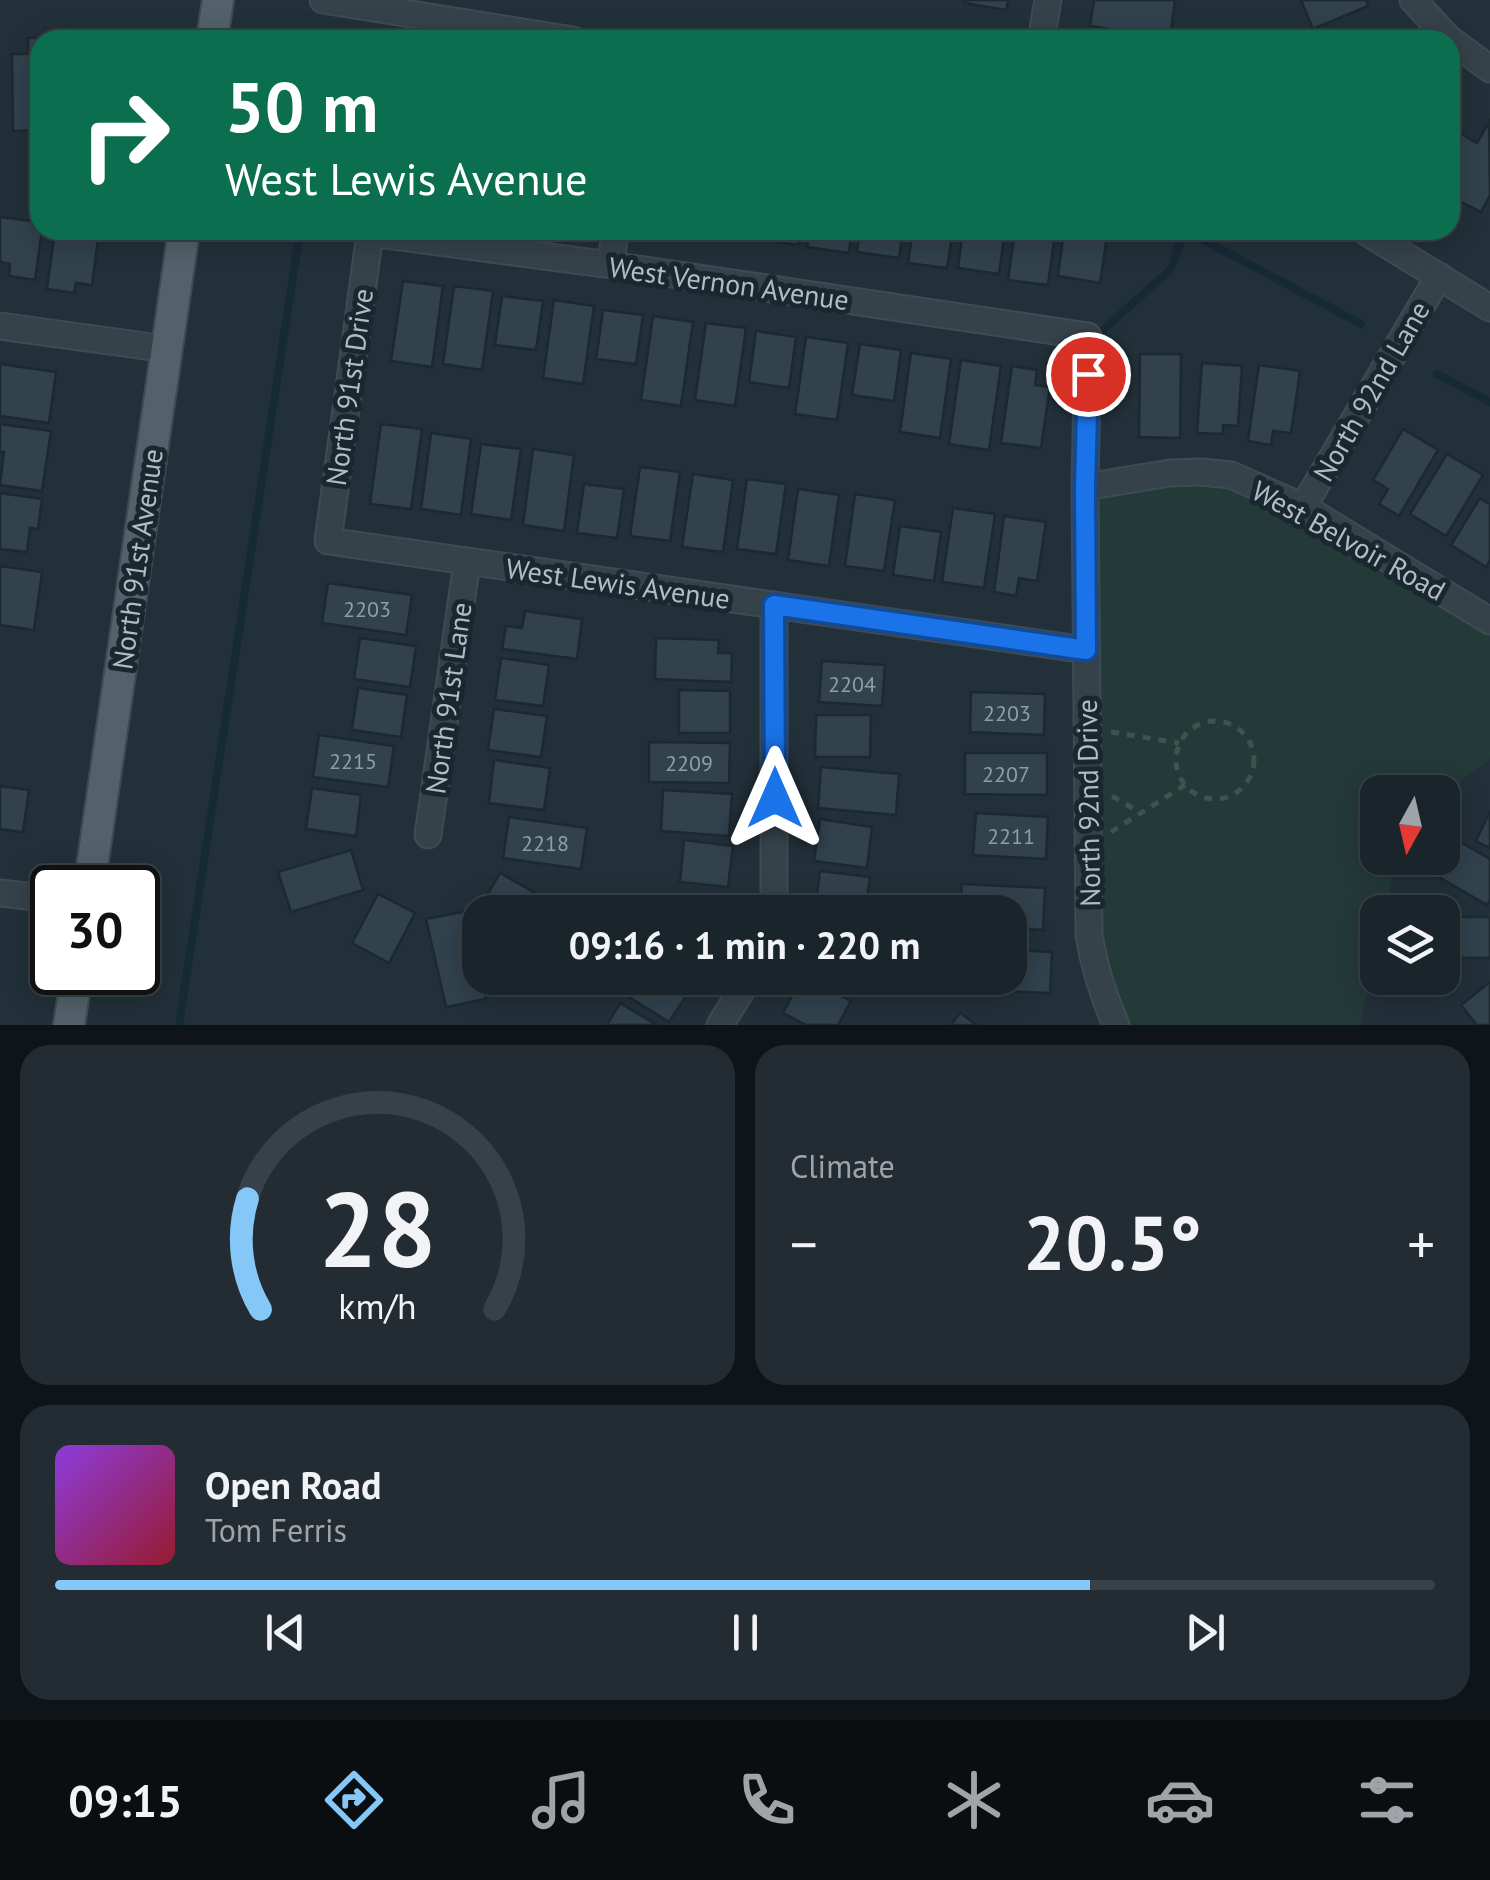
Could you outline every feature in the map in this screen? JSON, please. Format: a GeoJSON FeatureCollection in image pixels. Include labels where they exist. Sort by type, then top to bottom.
{"type":"FeatureCollection","features":[{"type":"Feature","properties":{"kind":"main road"},"geometry":{"type":"LineString","coordinates":[[214,30],[218,0]]}},
{"type":"Feature","properties":{"kind":"main road","name":"North 91st Avenue"},"geometry":{"type":"LineString","coordinates":[[92,865],[183,240]]}},
{"type":"Feature","properties":{"kind":"main road"},"geometry":{"type":"LineString","coordinates":[[69,1025],[74,995]]}},
{"type":"Feature","properties":{"kind":"street"},"geometry":{"type":"LineString","coordinates":[[323,0],[510,30]]}},
{"type":"Feature","properties":{"kind":"street"},"geometry":{"type":"LineString","coordinates":[[1043,30],[1048,0]]}},
{"type":"Feature","properties":{"kind":"street"},"geometry":{"type":"LineString","coordinates":[[1413,1],[1440,30]]}},
{"type":"Feature","properties":{"kind":"street"},"geometry":{"type":"LineString","coordinates":[[1460,47],[1490,70]]}},
{"type":"Feature","properties":{"kind":"street","name":"North 91st Drive"},"geometry":{"type":"LineString","coordinates":[[328,542],[369,240]]}},
{"type":"Feature","properties":{"kind":"street","name":"West Vernon Avenue"},"geometry":{"type":"LineString","coordinates":[[423,240],[1088,336]]}},
{"type":"Feature","properties":{"kind":"street"},"geometry":{"type":"LineString","coordinates":[[611,265],[615,240]]}},
{"type":"Feature","properties":{"kind":"street"},"geometry":{"type":"LineString","coordinates":[[1380,240],[1490,308]]}},
{"type":"Feature","properties":{"kind":"street","name":"North 92nd Lane"},"geometry":{"type":"LineString","coordinates":[[1303,506],[1439,276]]}},
{"type":"Feature","properties":{"kind":"street"},"geometry":{"type":"LineString","coordinates":[[0,326],[167,348]]}},
{"type":"Feature","properties":{"kind":"street","name":"North 92nd Drive"},"geometry":{"type":"LineString","coordinates":[[1088,336],[1085,487],[1089,935],[1103,996],[1116,1025]]}},
{"type":"Feature","properties":{"kind":"street","name":"West Belvoir Road"},"geometry":{"type":"LineString","coordinates":[[1085,487],[1170,473],[1231,475],[1303,506],[1490,621]]}},
{"type":"Feature","properties":{"kind":"street","name":"West Lewis Avenue"},"geometry":{"type":"LineString","coordinates":[[328,542],[1086,650]]}},
{"type":"Feature","properties":{"kind":"street","name":"North 91st Lane"},"geometry":{"type":"LineString","coordinates":[[428,834],[467,562]]}},
{"type":"Feature","properties":{"kind":"street"},"geometry":{"type":"LineString","coordinates":[[774,605],[774,895]]}},
{"type":"Feature","properties":{"kind":"street"},"geometry":{"type":"LineString","coordinates":[[0,893],[30,897]]}},
{"type":"Feature","properties":{"kind":"street"},"geometry":{"type":"LineString","coordinates":[[720,1025],[739,995]]}},
{"type":"Feature","properties":{"kind":"path"},"geometry":{"type":"LineString","coordinates":[[1220,721],[1236,726],[1254,752],[1252,776],[1238,793],[1206,799],[1184,785],[1176,764],[1179,743],[1202,723],[1220,721]]}},
{"type":"Feature","properties":{"kind":"path"},"geometry":{"type":"LineString","coordinates":[[1111,732],[1179,743]]}},
{"type":"Feature","properties":{"kind":"path"},"geometry":{"type":"LineString","coordinates":[[1110,832],[1184,785]]}},
{"type":"Feature","properties":{"kind":"path"},"geometry":{"type":"LineString","coordinates":[[1111,796],[1139,812]]}},
{"type":"Feature","properties":{"kind":"green space"},"geometry":{"type":"Polygon","coordinates":[[[1231,475],[1490,621],[1490,759],[1460,782],[1460,775],[1360,775],[1360,875],[1393,875],[1389,895],[1360,895],[1360,995],[1366,995],[1360,1025],[1116,1025],[1103,996],[1085,487],[1231,475]]]}},
{"type":"Feature","properties":{"kind":"building"},"geometry":{"type":"Polygon","coordinates":[[[965,0],[1008,0],[1006,10],[965,0]]]}},
{"type":"Feature","properties":{"kind":"building"},"geometry":{"type":"Polygon","coordinates":[[[1094,0],[1175,0],[1171,30],[1090,26],[1094,0]]]}},
{"type":"Feature","properties":{"kind":"building"},"geometry":{"type":"Polygon","coordinates":[[[1301,0],[1366,0],[1368,6],[1313,29],[1301,0]]]}},
{"type":"Feature","properties":{"kind":"building"},"geometry":{"type":"Polygon","coordinates":[[[30,38],[30,130],[13,131],[12,54],[28,54],[30,38]]]}},
{"type":"Feature","properties":{"kind":"building"},"geometry":{"type":"Polygon","coordinates":[[[1489,122],[1490,195],[1481,212],[1460,201],[1460,133],[1477,143],[1489,122]]]}},
{"type":"Feature","properties":{"kind":"building"},"geometry":{"type":"Polygon","coordinates":[[[0,217],[30,221],[30,240],[41,240],[35,280],[9,276],[10,264],[0,262],[0,217]]]}},
{"type":"Feature","properties":{"kind":"building"},"geometry":{"type":"Polygon","coordinates":[[[54,240],[98,240],[92,285],[76,283],[74,293],[47,289],[54,240]]]}},
{"type":"Feature","properties":{"kind":"building"},"geometry":{"type":"Polygon","coordinates":[[[765,240],[799,240],[798,245],[765,240]]]}},
{"type":"Feature","properties":{"kind":"building"},"geometry":{"type":"Polygon","coordinates":[[[808,240],[851,240],[849,253],[807,247],[808,240]]]}},
{"type":"Feature","properties":{"kind":"building"},"geometry":{"type":"Polygon","coordinates":[[[859,240],[902,240],[899,258],[857,252],[859,240]]]}},
{"type":"Feature","properties":{"kind":"building"},"geometry":{"type":"Polygon","coordinates":[[[911,240],[951,240],[947,268],[908,263],[911,240]]]}},
{"type":"Feature","properties":{"kind":"building"},"geometry":{"type":"Polygon","coordinates":[[[962,240],[1004,240],[999,274],[958,268],[962,240]]]}},
{"type":"Feature","properties":{"kind":"building"},"geometry":{"type":"Polygon","coordinates":[[[1014,240],[1054,240],[1048,285],[1008,280],[1014,240]]]}},
{"type":"Feature","properties":{"kind":"building"},"geometry":{"type":"Polygon","coordinates":[[[1063,240],[1106,240],[1100,283],[1058,276],[1063,240]]]}},
{"type":"Feature","properties":{"kind":"building"},"geometry":{"type":"Polygon","coordinates":[[[403,281],[443,286],[432,367],[391,361],[403,281]]]}},
{"type":"Feature","properties":{"kind":"building"},"geometry":{"type":"Polygon","coordinates":[[[454,286],[493,291],[482,370],[443,364],[454,286]]]}},
{"type":"Feature","properties":{"kind":"building"},"geometry":{"type":"Polygon","coordinates":[[[502,296],[543,301],[536,350],[495,345],[502,296]]]}},
{"type":"Feature","properties":{"kind":"building"},"geometry":{"type":"Polygon","coordinates":[[[554,300],[594,306],[583,384],[543,378],[554,300]]]}},
{"type":"Feature","properties":{"kind":"building"},"geometry":{"type":"Polygon","coordinates":[[[603,310],[643,315],[636,364],[596,359],[603,310]]]}},
{"type":"Feature","properties":{"kind":"building"},"geometry":{"type":"Polygon","coordinates":[[[653,316],[693,322],[681,406],[641,400],[653,316]]]}},
{"type":"Feature","properties":{"kind":"building"},"geometry":{"type":"Polygon","coordinates":[[[706,323],[746,328],[735,406],[695,400],[706,323]]]}},
{"type":"Feature","properties":{"kind":"building"},"geometry":{"type":"Polygon","coordinates":[[[756,331],[796,337],[789,388],[749,382],[756,331]]]}},
{"type":"Feature","properties":{"kind":"building"},"geometry":{"type":"Polygon","coordinates":[[[806,337],[848,343],[837,420],[795,414],[806,337]]]}},
{"type":"Feature","properties":{"kind":"building"},"geometry":{"type":"Polygon","coordinates":[[[860,344],[901,350],[894,401],[852,395],[860,344]]]}},
{"type":"Feature","properties":{"kind":"building"},"geometry":{"type":"Polygon","coordinates":[[[911,353],[951,359],[940,438],[900,432],[911,353]]]}},
{"type":"Feature","properties":{"kind":"building"},"geometry":{"type":"Polygon","coordinates":[[[1140,354],[1181,354],[1180,438],[1139,437],[1140,354]]]}},
{"type":"Feature","properties":{"kind":"building"},"geometry":{"type":"Polygon","coordinates":[[[961,360],[1001,366],[989,450],[949,444],[961,360]]]}},
{"type":"Feature","properties":{"kind":"building"},"geometry":{"type":"Polygon","coordinates":[[[1202,363],[1242,366],[1238,426],[1223,425],[1223,434],[1197,433],[1202,363]]]}},
{"type":"Feature","properties":{"kind":"building"},"geometry":{"type":"Polygon","coordinates":[[[0,364],[56,372],[49,423],[0,416],[0,364]]]}},
{"type":"Feature","properties":{"kind":"building"},"geometry":{"type":"Polygon","coordinates":[[[1259,365],[1300,371],[1291,433],[1273,431],[1271,445],[1248,441],[1259,365]]]}},
{"type":"Feature","properties":{"kind":"building"},"geometry":{"type":"Polygon","coordinates":[[[1012,366],[1037,370],[1035,385],[1050,387],[1041,448],[1001,443],[1012,366]]]}},
{"type":"Feature","properties":{"kind":"building"},"geometry":{"type":"Polygon","coordinates":[[[0,424],[51,431],[42,491],[0,485],[4,452],[0,452],[0,424]]]}},
{"type":"Feature","properties":{"kind":"building"},"geometry":{"type":"Polygon","coordinates":[[[381,424],[422,429],[411,509],[370,504],[381,424]]]}},
{"type":"Feature","properties":{"kind":"building"},"geometry":{"type":"Polygon","coordinates":[[[1403,429],[1438,450],[1399,516],[1379,504],[1388,489],[1373,480],[1403,429]]]}},
{"type":"Feature","properties":{"kind":"building"},"geometry":{"type":"Polygon","coordinates":[[[431,433],[471,439],[461,515],[421,509],[431,433]]]}},
{"type":"Feature","properties":{"kind":"building"},"geometry":{"type":"Polygon","coordinates":[[[481,444],[521,449],[511,520],[471,514],[481,444]]]}},
{"type":"Feature","properties":{"kind":"building"},"geometry":{"type":"Polygon","coordinates":[[[533,449],[574,455],[564,531],[523,525],[533,449]]]}},
{"type":"Feature","properties":{"kind":"building"},"geometry":{"type":"Polygon","coordinates":[[[1447,454],[1483,475],[1446,536],[1410,514],[1447,454]]]}},
{"type":"Feature","properties":{"kind":"building"},"geometry":{"type":"Polygon","coordinates":[[[640,467],[680,472],[670,541],[630,536],[640,467]]]}},
{"type":"Feature","properties":{"kind":"building"},"geometry":{"type":"Polygon","coordinates":[[[693,474],[733,480],[723,552],[682,547],[693,474]]]}},
{"type":"Feature","properties":{"kind":"building"},"geometry":{"type":"Polygon","coordinates":[[[747,479],[786,484],[776,554],[737,549],[747,479]]]}},
{"type":"Feature","properties":{"kind":"building"},"geometry":{"type":"Polygon","coordinates":[[[584,484],[624,489],[617,538],[577,533],[584,484]]]}},
{"type":"Feature","properties":{"kind":"building"},"geometry":{"type":"Polygon","coordinates":[[[798,489],[839,495],[829,566],[788,560],[798,489]]]}},
{"type":"Feature","properties":{"kind":"building"},"geometry":{"type":"Polygon","coordinates":[[[0,493],[42,499],[38,529],[30,528],[27,552],[0,549],[0,493]]]}},
{"type":"Feature","properties":{"kind":"building"},"geometry":{"type":"Polygon","coordinates":[[[855,494],[895,500],[884,571],[845,566],[855,494]]]}},
{"type":"Feature","properties":{"kind":"building"},"geometry":{"type":"Polygon","coordinates":[[[1480,498],[1490,505],[1490,561],[1486,567],[1451,545],[1480,498]]]}},
{"type":"Feature","properties":{"kind":"building"},"geometry":{"type":"Polygon","coordinates":[[[953,508],[995,514],[984,588],[942,582],[953,508]]]}},
{"type":"Feature","properties":{"kind":"building"},"geometry":{"type":"Polygon","coordinates":[[[1004,516],[1046,522],[1037,581],[1019,578],[1016,596],[994,592],[1004,516]]]}},
{"type":"Feature","properties":{"kind":"building"},"geometry":{"type":"Polygon","coordinates":[[[900,526],[941,532],[934,581],[893,575],[900,526]]]}},
{"type":"Feature","properties":{"kind":"building"},"geometry":{"type":"Polygon","coordinates":[[[0,566],[42,572],[34,630],[0,625],[0,566]]]}},
{"type":"Feature","properties":{"kind":"building"},"geometry":{"type":"Polygon","coordinates":[[[328,583],[412,595],[406,635],[322,623],[328,583]]]}},
{"type":"Feature","properties":{"kind":"building"},"geometry":{"type":"Polygon","coordinates":[[[525,611],[582,619],[577,659],[502,649],[506,626],[522,628],[525,611]]]}},
{"type":"Feature","properties":{"kind":"building"},"geometry":{"type":"Polygon","coordinates":[[[360,638],[416,646],[410,687],[354,679],[360,638]]]}},
{"type":"Feature","properties":{"kind":"building"},"geometry":{"type":"Polygon","coordinates":[[[656,638],[719,640],[718,653],[732,653],[731,682],[655,679],[656,638]]]}},
{"type":"Feature","properties":{"kind":"building"},"geometry":{"type":"Polygon","coordinates":[[[501,658],[549,665],[543,706],[495,700],[501,658]]]}},
{"type":"Feature","properties":{"kind":"building"},"geometry":{"type":"Polygon","coordinates":[[[822,661],[885,665],[882,706],[819,702],[822,661]]]}},
{"type":"Feature","properties":{"kind":"building"},"geometry":{"type":"Polygon","coordinates":[[[358,688],[407,695],[401,737],[352,730],[358,688]]]}},
{"type":"Feature","properties":{"kind":"building"},"geometry":{"type":"Polygon","coordinates":[[[679,690],[730,691],[730,733],[679,733],[679,690]]]}},
{"type":"Feature","properties":{"kind":"building"},"geometry":{"type":"Polygon","coordinates":[[[971,692],[1045,694],[1044,735],[970,732],[971,692]]]}},
{"type":"Feature","properties":{"kind":"building"},"geometry":{"type":"Polygon","coordinates":[[[494,709],[547,716],[541,757],[488,750],[494,709]]]}},
{"type":"Feature","properties":{"kind":"building"},"geometry":{"type":"Polygon","coordinates":[[[816,715],[871,715],[870,757],[815,757],[816,715]]]}},
{"type":"Feature","properties":{"kind":"building"},"geometry":{"type":"Polygon","coordinates":[[[319,735],[394,746],[388,787],[313,777],[319,735]]]}},
{"type":"Feature","properties":{"kind":"building"},"geometry":{"type":"Polygon","coordinates":[[[649,742],[730,743],[729,783],[649,782],[649,742]]]}},
{"type":"Feature","properties":{"kind":"building"},"geometry":{"type":"Polygon","coordinates":[[[965,753],[1047,753],[1047,795],[965,794],[965,753]]]}},
{"type":"Feature","properties":{"kind":"building"},"geometry":{"type":"Polygon","coordinates":[[[494,760],[550,768],[544,810],[489,803],[494,760]]]}},
{"type":"Feature","properties":{"kind":"building"},"geometry":{"type":"Polygon","coordinates":[[[821,767],[899,774],[896,815],[818,808],[821,767]]]}},
{"type":"Feature","properties":{"kind":"building"},"geometry":{"type":"Polygon","coordinates":[[[0,786],[29,790],[23,832],[0,829],[0,786]]]}},
{"type":"Feature","properties":{"kind":"building"},"geometry":{"type":"Polygon","coordinates":[[[312,788],[361,795],[356,836],[306,829],[312,788]]]}},
{"type":"Feature","properties":{"kind":"building"},"geometry":{"type":"Polygon","coordinates":[[[663,790],[732,794],[729,836],[661,831],[663,790]]]}},
{"type":"Feature","properties":{"kind":"building"},"geometry":{"type":"Polygon","coordinates":[[[1490,811],[1490,848],[1476,841],[1490,811]]]}},
{"type":"Feature","properties":{"kind":"building"},"geometry":{"type":"Polygon","coordinates":[[[976,813],[1048,817],[1046,859],[973,855],[976,813]]]}},
{"type":"Feature","properties":{"kind":"building"},"geometry":{"type":"Polygon","coordinates":[[[509,817],[587,828],[581,869],[503,858],[509,817]]]}},
{"type":"Feature","properties":{"kind":"building"},"geometry":{"type":"Polygon","coordinates":[[[820,819],[872,827],[867,868],[814,861],[820,819]]]}},
{"type":"Feature","properties":{"kind":"building"},"geometry":{"type":"Polygon","coordinates":[[[684,840],[733,846],[728,887],[680,882],[684,840]]]}},
{"type":"Feature","properties":{"kind":"building"},"geometry":{"type":"Polygon","coordinates":[[[1460,842],[1490,859],[1487,905],[1436,875],[1460,875],[1460,842]]]}},
{"type":"Feature","properties":{"kind":"building"},"geometry":{"type":"Polygon","coordinates":[[[351,850],[363,890],[291,912],[278,872],[351,850]]]}},
{"type":"Feature","properties":{"kind":"building"},"geometry":{"type":"Polygon","coordinates":[[[820,871],[870,877],[867,895],[817,895],[820,871]]]}},
{"type":"Feature","properties":{"kind":"building"},"geometry":{"type":"Polygon","coordinates":[[[500,873],[539,895],[487,895],[500,873]]]}},
{"type":"Feature","properties":{"kind":"building"},"geometry":{"type":"Polygon","coordinates":[[[962,884],[1045,888],[1043,930],[1027,929],[1027,895],[961,895],[962,884]]]}},
{"type":"Feature","properties":{"kind":"building"},"geometry":{"type":"Polygon","coordinates":[[[378,894],[415,913],[389,963],[352,943],[378,894]]]}},
{"type":"Feature","properties":{"kind":"building"},"geometry":{"type":"Polygon","coordinates":[[[462,912],[462,995],[485,995],[486,999],[446,1007],[426,919],[462,912]]]}},
{"type":"Feature","properties":{"kind":"building"},"geometry":{"type":"Polygon","coordinates":[[[1460,917],[1490,917],[1490,958],[1460,958],[1460,917]]]}},
{"type":"Feature","properties":{"kind":"building"},"geometry":{"type":"Polygon","coordinates":[[[1027,951],[1052,952],[1050,993],[1027,992],[1027,951]]]}},
{"type":"Feature","properties":{"kind":"building"},"geometry":{"type":"Polygon","coordinates":[[[1490,982],[1490,1025],[1477,1025],[1461,1005],[1490,982]]]}},
{"type":"Feature","properties":{"kind":"building"},"geometry":{"type":"Polygon","coordinates":[[[626,995],[687,995],[669,1022],[626,995]]]}},
{"type":"Feature","properties":{"kind":"building"},"geometry":{"type":"Polygon","coordinates":[[[793,995],[840,995],[851,1001],[838,1025],[806,1025],[783,1013],[793,995]]]}},
{"type":"Feature","properties":{"kind":"building"},"geometry":{"type":"Polygon","coordinates":[[[620,1003],[657,1025],[607,1025],[620,1003]]]}},
{"type":"Feature","properties":{"kind":"building"},"geometry":{"type":"Polygon","coordinates":[[[960,1013],[977,1025],[951,1025],[960,1013]]]}},
{"type":"Feature","properties":{"kind":"waterway"},"geometry":{"type":"LineString","coordinates":[[179,1025],[298,240]]}},
{"type":"Feature","properties":{"kind":"waterway"},"geometry":{"type":"LineString","coordinates":[[1103,330],[1171,269],[1181,240]]}},
{"type":"Feature","properties":{"kind":"waterway"},"geometry":{"type":"LineString","coordinates":[[1204,240],[1361,324]]}},
{"type":"Feature","properties":{"kind":"waterway"},"geometry":{"type":"LineString","coordinates":[[1437,374],[1490,402]]}},
{"type":"Feature","properties":{"kind":"route"},"geometry":{"type":"LineString","coordinates":[[775,798],[774,605],[1086,650],[1088,374]]}}]}
